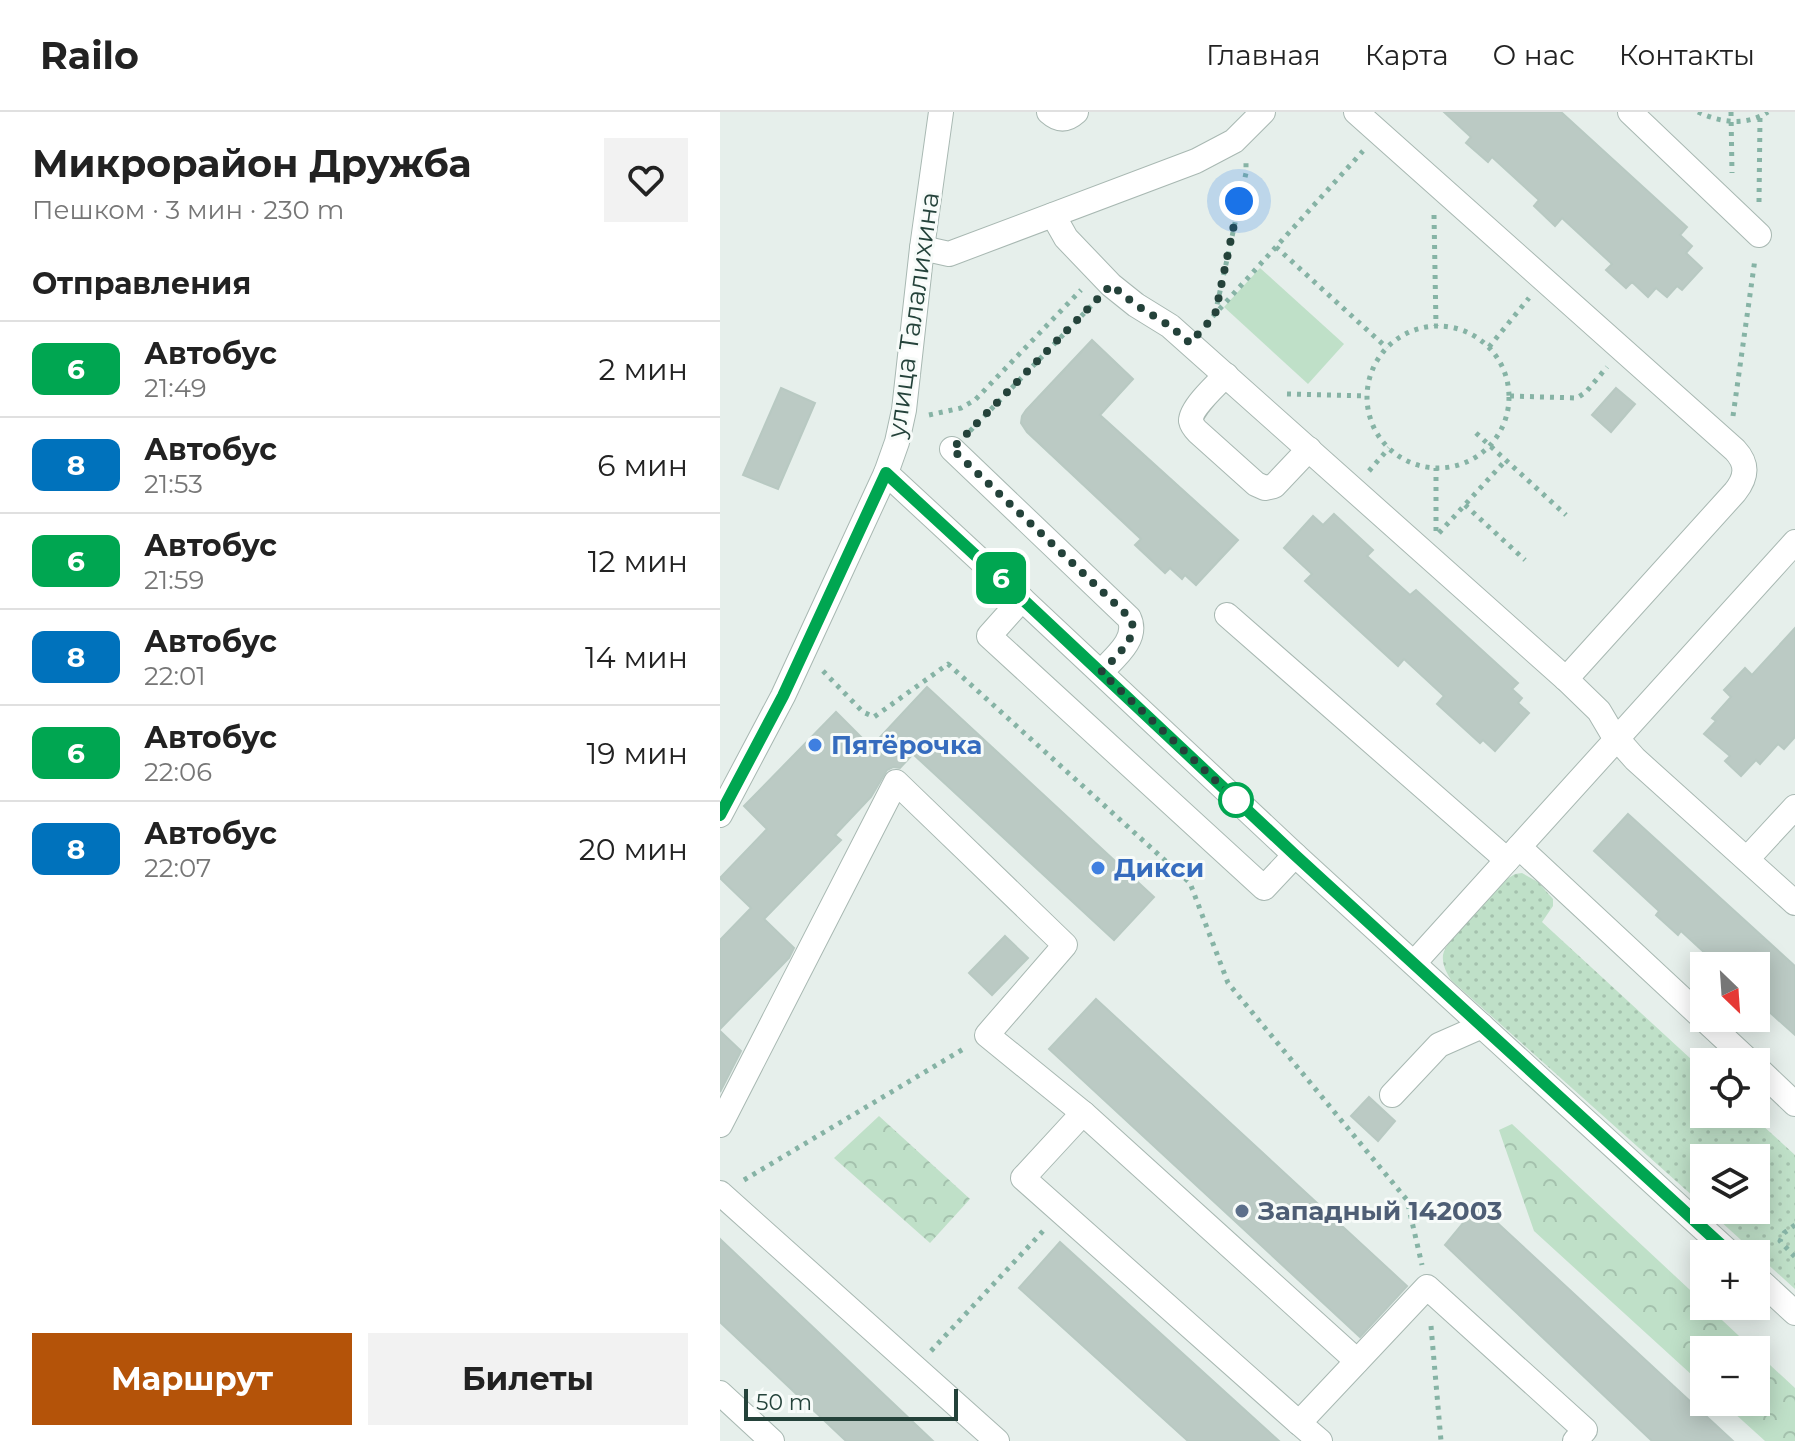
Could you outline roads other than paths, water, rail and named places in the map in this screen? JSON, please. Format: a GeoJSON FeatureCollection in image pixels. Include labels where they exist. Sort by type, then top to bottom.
{"type":"FeatureCollection","features":[{"type":"Feature","properties":{"kind":"street","name":"улица Талалихина"},"geometry":{"type":"LineString","coordinates":[[720,815],[783,696],[886,473],[897,442],[904,410],[941,112]]}},
{"type":"Feature","properties":{"kind":"street"},"geometry":{"type":"LineString","coordinates":[[1049,112],[1063,120],[1076,112]]}},
{"type":"Feature","properties":{"kind":"street"},"geometry":{"type":"LineString","coordinates":[[922,248],[949,254],[1211,155],[1238,137],[1263,112]]}},
{"type":"Feature","properties":{"kind":"street"},"geometry":{"type":"LineString","coordinates":[[1356,112],[1729,444],[1744,462],[1744,477],[1740,485],[1566,679]]}},
{"type":"Feature","properties":{"kind":"street"},"geometry":{"type":"LineString","coordinates":[[1630,112],[1759,235]]}},
{"type":"Feature","properties":{"kind":"street"},"geometry":{"type":"LineString","coordinates":[[1053,215],[1066,238],[1105,278],[1136,305],[1190,343],[1566,679],[1599,711],[1616,738],[1646,769],[1795,903]]}},
{"type":"Feature","properties":{"kind":"street"},"geometry":{"type":"LineString","coordinates":[[1226,375],[1192,415],[1194,429],[1209,443],[1256,484],[1265,488],[1278,483],[1309,449]]}},
{"type":"Feature","properties":{"kind":"street"},"geometry":{"type":"LineString","coordinates":[[952,449],[1129,618],[1133,628],[1130,639],[1101,672]]}},
{"type":"Feature","properties":{"kind":"street"},"geometry":{"type":"LineString","coordinates":[[886,473],[1295,855],[1716,1240]]}},
{"type":"Feature","properties":{"kind":"street"},"geometry":{"type":"LineString","coordinates":[[1414,963],[1795,542]]}},
{"type":"Feature","properties":{"kind":"street"},"geometry":{"type":"LineString","coordinates":[[1022,599],[989,636],[1264,888],[1295,855]]}},
{"type":"Feature","properties":{"kind":"street"},"geometry":{"type":"LineString","coordinates":[[1227,615],[1513,854],[1734,1048]]}},
{"type":"Feature","properties":{"kind":"street"},"geometry":{"type":"LineString","coordinates":[[720,1125],[896,782],[1065,945],[987,1035],[1083,1113],[1357,1361]]}},
{"type":"Feature","properties":{"kind":"street"},"geometry":{"type":"LineString","coordinates":[[1747,859],[1795,807]]}},
{"type":"Feature","properties":{"kind":"street"},"geometry":{"type":"LineString","coordinates":[[1392,1095],[1439,1045],[1482,1026]]}},
{"type":"Feature","properties":{"kind":"street"},"geometry":{"type":"LineString","coordinates":[[1770,1080],[1795,1104]]}},
{"type":"Feature","properties":{"kind":"street"},"geometry":{"type":"LineString","coordinates":[[1083,1113],[1023,1178],[1320,1441]]}},
{"type":"Feature","properties":{"kind":"street"},"geometry":{"type":"LineString","coordinates":[[720,1194],[997,1441]]}},
{"type":"Feature","properties":{"kind":"street"},"geometry":{"type":"LineString","coordinates":[[1299,1423],[1427,1287],[1586,1437]]}},
{"type":"Feature","properties":{"kind":"street"},"geometry":{"type":"LineString","coordinates":[[1770,1290],[1795,1313]]}},
{"type":"Feature","properties":{"kind":"street"},"geometry":{"type":"LineString","coordinates":[[720,1393],[772,1441]]}},
{"type":"Feature","properties":{"kind":"place","name":"Пятёрочка"},"geometry":{"type":"Point","coordinates":[815,745]}},
{"type":"Feature","properties":{"kind":"place","name":"Дикси"},"geometry":{"type":"Point","coordinates":[1098,868]}},
{"type":"Feature","properties":{"kind":"place","name":"Западный 142003"},"geometry":{"type":"Point","coordinates":[1242,1211]}}]}
